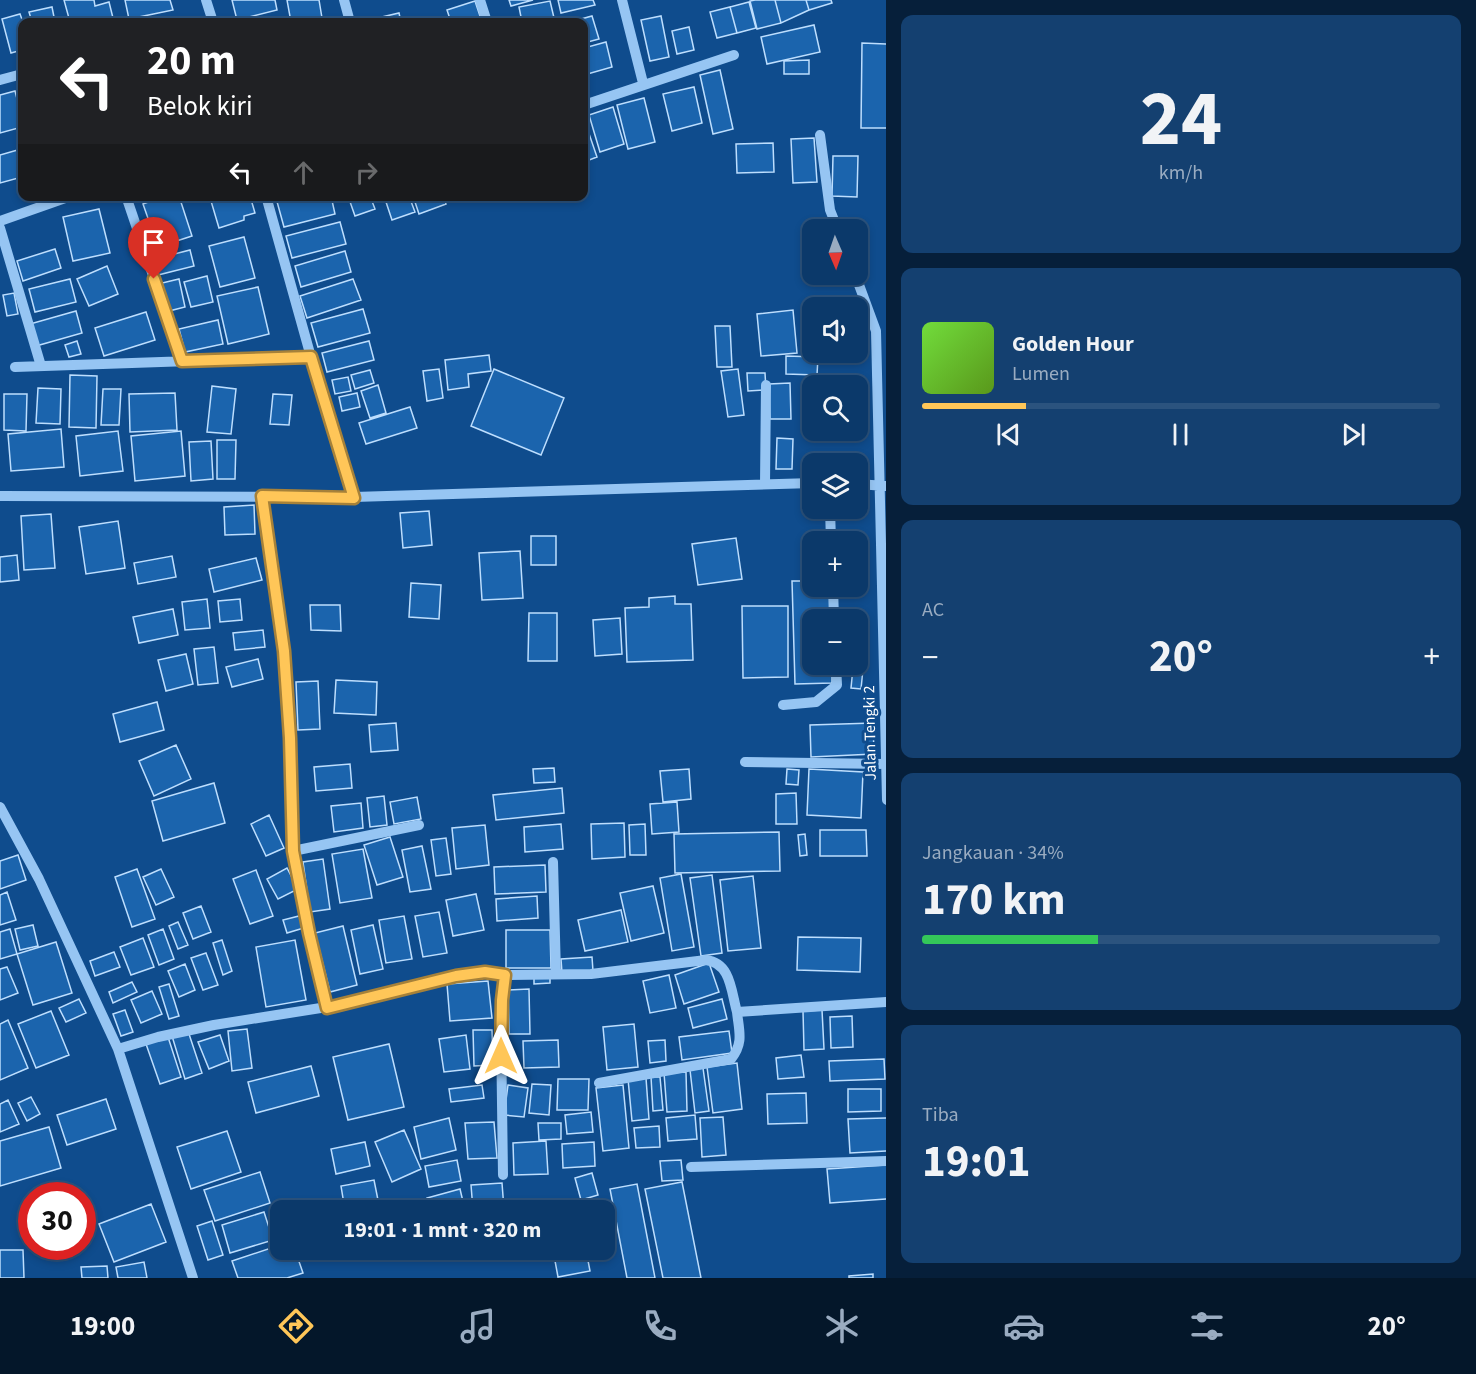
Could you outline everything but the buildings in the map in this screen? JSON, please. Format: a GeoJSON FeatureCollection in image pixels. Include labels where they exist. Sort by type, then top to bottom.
{"type":"FeatureCollection","features":[{"type":"Feature","properties":{"kind":"street"},"geometry":{"type":"LineString","coordinates":[[206,0],[209,18]]}},
{"type":"Feature","properties":{"kind":"street"},"geometry":{"type":"LineString","coordinates":[[344,0],[349,18]]}},
{"type":"Feature","properties":{"kind":"street"},"geometry":{"type":"LineString","coordinates":[[480,0],[486,18]]}},
{"type":"Feature","properties":{"kind":"street"},"geometry":{"type":"LineString","coordinates":[[622,0],[643,84]]}},
{"type":"Feature","properties":{"kind":"street"},"geometry":{"type":"LineString","coordinates":[[588,104],[734,55]]}},
{"type":"Feature","properties":{"kind":"street"},"geometry":{"type":"LineString","coordinates":[[0,80],[18,75]]}},
{"type":"Feature","properties":{"kind":"street"},"geometry":{"type":"LineString","coordinates":[[820,135],[830,210],[834,219]]}},
{"type":"Feature","properties":{"kind":"street"},"geometry":{"type":"LineString","coordinates":[[0,221],[57,201]]}},
{"type":"Feature","properties":{"kind":"street"},"geometry":{"type":"LineString","coordinates":[[128,201],[182,361]]}},
{"type":"Feature","properties":{"kind":"street"},"geometry":{"type":"LineString","coordinates":[[267,201],[311,357],[354,498]]}},
{"type":"Feature","properties":{"kind":"street"},"geometry":{"type":"LineString","coordinates":[[0,228],[40,366]]}},
{"type":"Feature","properties":{"kind":"street","name":"Jalan Tengki 2"},"geometry":{"type":"LineString","coordinates":[[859,285],[876,331],[883,486],[886,800]]}},
{"type":"Feature","properties":{"kind":"street"},"geometry":{"type":"LineString","coordinates":[[15,367],[311,357]]}},
{"type":"Feature","properties":{"kind":"street"},"geometry":{"type":"LineString","coordinates":[[765,484],[766,385]]}},
{"type":"Feature","properties":{"kind":"street"},"geometry":{"type":"LineString","coordinates":[[0,496],[354,498],[802,483]]}},
{"type":"Feature","properties":{"kind":"street"},"geometry":{"type":"LineString","coordinates":[[868,485],[883,486]]}},
{"type":"Feature","properties":{"kind":"street"},"geometry":{"type":"LineString","coordinates":[[262,496],[284,651],[290,738],[293,851],[327,1008]]}},
{"type":"Feature","properties":{"kind":"street"},"geometry":{"type":"LineString","coordinates":[[783,705],[816,702],[837,685],[837,675]]}},
{"type":"Feature","properties":{"kind":"street"},"geometry":{"type":"LineString","coordinates":[[745,762],[885,764]]}},
{"type":"Feature","properties":{"kind":"street"},"geometry":{"type":"LineString","coordinates":[[0,807],[39,879],[118,1049],[193,1278]]}},
{"type":"Feature","properties":{"kind":"street"},"geometry":{"type":"LineString","coordinates":[[293,851],[419,825]]}},
{"type":"Feature","properties":{"kind":"street"},"geometry":{"type":"LineString","coordinates":[[553,862],[556,974]]}},
{"type":"Feature","properties":{"kind":"street"},"geometry":{"type":"LineString","coordinates":[[118,1049],[214,1024],[327,1008],[456,976],[485,972],[505,975],[591,974],[706,960],[716,961],[726,970],[737,1012],[740,1039],[739,1049],[731,1059],[599,1083]]}},
{"type":"Feature","properties":{"kind":"street"},"geometry":{"type":"LineString","coordinates":[[503,1175],[501,1032],[505,975]]}},
{"type":"Feature","properties":{"kind":"street"},"geometry":{"type":"LineString","coordinates":[[737,1012],[886,1002]]}},
{"type":"Feature","properties":{"kind":"street"},"geometry":{"type":"LineString","coordinates":[[691,1167],[886,1161]]}},
{"type":"Feature","properties":{"kind":"route"},"geometry":{"type":"LineString","coordinates":[[154,279],[182,361],[311,357],[354,498],[262,496],[284,651],[292,780],[293,851],[327,1008],[456,976],[485,972],[505,975],[501,1056]]}}]}
